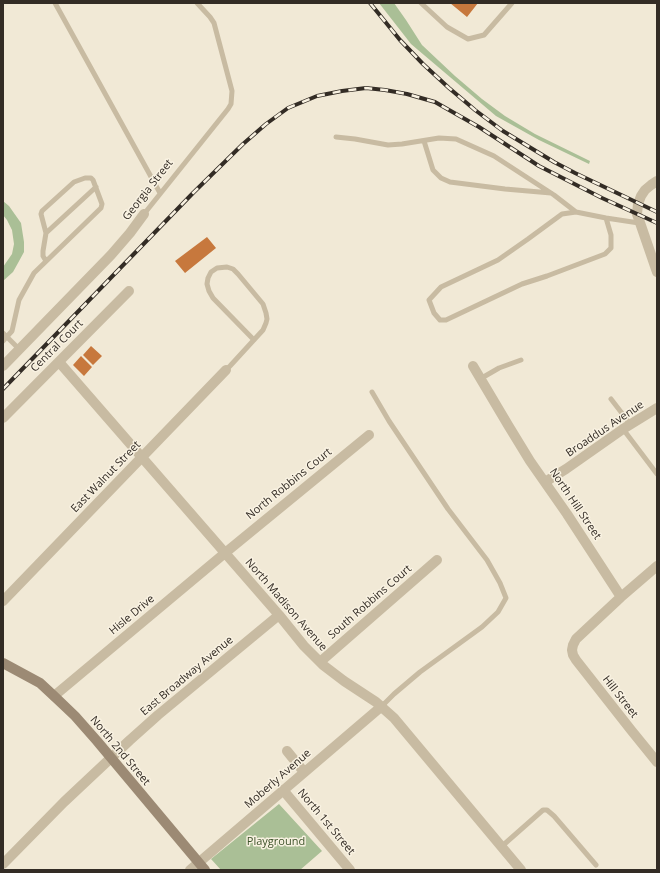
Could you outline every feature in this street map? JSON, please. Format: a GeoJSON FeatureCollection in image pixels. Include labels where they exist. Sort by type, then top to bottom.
{"type":"FeatureCollection","features":[{"type":"Feature","properties":{"kind":"main road","name":"North 2nd Street"},"geometry":{"type":"LineString","coordinates":[[3,662],[40,683],[75,716],[202,866]]}},
{"type":"Feature","properties":{"kind":"street"},"geometry":{"type":"LineString","coordinates":[[657,181],[645,190],[641,196],[637,214],[657,272]]}},
{"type":"Feature","properties":{"kind":"street","name":"Georgia Street"},"geometry":{"type":"LineString","coordinates":[[3,366],[111,255],[144,214]]}},
{"type":"Feature","properties":{"kind":"street","name":"Central Court"},"geometry":{"type":"LineString","coordinates":[[3,418],[128,291]]}},
{"type":"Feature","properties":{"kind":"street","name":"North Madison Avenue"},"geometry":{"type":"LineString","coordinates":[[59,362],[279,615],[304,646],[333,673],[382,706],[406,732],[521,870]]}},
{"type":"Feature","properties":{"kind":"street","name":"North Hill Street"},"geometry":{"type":"LineString","coordinates":[[473,366],[519,443],[621,597]]}},
{"type":"Feature","properties":{"kind":"street","name":"East Walnut Street"},"geometry":{"type":"LineString","coordinates":[[3,601],[226,370]]}},
{"type":"Feature","properties":{"kind":"street","name":"Broaddus Avenue"},"geometry":{"type":"LineString","coordinates":[[545,482],[657,408]]}},
{"type":"Feature","properties":{"kind":"street","name":"North Robbins Court"},"geometry":{"type":"LineString","coordinates":[[225,553],[369,435]]}},
{"type":"Feature","properties":{"kind":"street","name":"Hisle Drive"},"geometry":{"type":"LineString","coordinates":[[54,696],[225,553]]}},
{"type":"Feature","properties":{"kind":"street","name":"South Robbins Court"},"geometry":{"type":"LineString","coordinates":[[320,662],[437,560]]}},
{"type":"Feature","properties":{"kind":"street"},"geometry":{"type":"LineString","coordinates":[[621,597],[657,566]]}},
{"type":"Feature","properties":{"kind":"street","name":"Hill Street"},"geometry":{"type":"LineString","coordinates":[[621,597],[576,639],[572,650],[573,655],[657,762]]}},
{"type":"Feature","properties":{"kind":"street","name":"East Broadway Avenue"},"geometry":{"type":"LineString","coordinates":[[3,864],[64,802],[158,715],[279,615]]}},
{"type":"Feature","properties":{"kind":"street","name":"Moberly Avenue"},"geometry":{"type":"LineString","coordinates":[[190,870],[202,866],[283,790],[382,706]]}},
{"type":"Feature","properties":{"kind":"street"},"geometry":{"type":"LineString","coordinates":[[287,751],[304,772]]}},
{"type":"Feature","properties":{"kind":"street","name":"North 1st Street"},"geometry":{"type":"LineString","coordinates":[[283,790],[350,870]]}},
{"type":"Feature","properties":{"kind":"lane"},"geometry":{"type":"LineString","coordinates":[[54,3],[160,193]]}},
{"type":"Feature","properties":{"kind":"lane","name":"Georgia Street"},"geometry":{"type":"LineString","coordinates":[[144,214],[228,109],[232,98],[232,91],[214,23],[197,3]]}},
{"type":"Feature","properties":{"kind":"lane"},"geometry":{"type":"LineString","coordinates":[[421,3],[447,28],[468,38],[484,35],[512,3]]}},
{"type":"Feature","properties":{"kind":"lane"},"geometry":{"type":"LineString","coordinates":[[336,137],[388,145],[439,138],[456,139],[494,156],[552,193],[576,212]]}},
{"type":"Feature","properties":{"kind":"lane"},"geometry":{"type":"LineString","coordinates":[[424,141],[433,170],[441,178],[450,182],[552,193]]}},
{"type":"Feature","properties":{"kind":"lane"},"geometry":{"type":"LineString","coordinates":[[19,349],[4,337],[12,331],[20,300],[34,273],[101,208],[102,204],[91,178],[85,178],[74,182],[42,211],[41,214],[46,233],[43,256],[46,261]]}},
{"type":"Feature","properties":{"kind":"lane"},"geometry":{"type":"LineString","coordinates":[[46,233],[96,187]]}},
{"type":"Feature","properties":{"kind":"lane"},"geometry":{"type":"LineString","coordinates":[[606,218],[611,235],[611,241],[610,248],[605,254],[522,284],[446,320],[440,320],[434,313],[428,300],[441,288],[498,260],[562,214],[576,212],[639,223]]}},
{"type":"Feature","properties":{"kind":"lane"},"geometry":{"type":"LineString","coordinates":[[226,370],[254,340],[263,330],[266,323],[266,313],[263,304],[233,269],[227,267],[217,268],[211,272],[208,278],[207,284],[209,291],[213,298],[254,340]]}},
{"type":"Feature","properties":{"kind":"lane"},"geometry":{"type":"LineString","coordinates":[[480,379],[499,368],[521,360]]}},
{"type":"Feature","properties":{"kind":"lane"},"geometry":{"type":"LineString","coordinates":[[372,392],[389,422],[448,508],[487,560],[500,583],[506,598],[498,612],[482,626],[420,672],[382,706]]}},
{"type":"Feature","properties":{"kind":"lane"},"geometry":{"type":"LineString","coordinates":[[611,399],[657,474]]}},
{"type":"Feature","properties":{"kind":"lane"},"geometry":{"type":"LineString","coordinates":[[501,847],[543,810],[547,810],[554,816],[596,865]]}},
{"type":"Feature","properties":{"kind":"green space"},"geometry":{"type":"Polygon","coordinates":[[[379,3],[394,3],[422,45],[482,99],[505,116],[535,134],[590,161],[589,164],[539,140],[496,116],[411,44],[379,3]]]}},
{"type":"Feature","properties":{"kind":"green space"},"geometry":{"type":"Polygon","coordinates":[[[3,201],[9,206],[21,223],[24,252],[13,272],[3,281],[3,267],[12,254],[14,244],[12,230],[3,215],[3,201]]]}},
{"type":"Feature","properties":{"kind":"green space","name":"Playground"},"geometry":{"type":"Polygon","coordinates":[[[279,804],[322,851],[300,870],[221,870],[211,859],[279,804]]]}},
{"type":"Feature","properties":{"kind":"building"},"geometry":{"type":"Polygon","coordinates":[[[450,3],[478,3],[467,17],[450,3]]]}},
{"type":"Feature","properties":{"kind":"building"},"geometry":{"type":"Polygon","coordinates":[[[207,237],[216,248],[185,273],[175,261],[207,237]]]}},
{"type":"Feature","properties":{"kind":"building"},"geometry":{"type":"Polygon","coordinates":[[[91,346],[102,356],[93,365],[83,355],[91,346]]]}},
{"type":"Feature","properties":{"kind":"building"},"geometry":{"type":"Polygon","coordinates":[[[81,356],[92,367],[84,376],[73,365],[81,356]]]}},
{"type":"Feature","properties":{"kind":"railway"},"geometry":{"type":"LineString","coordinates":[[370,3],[400,40],[423,64],[475,110],[503,131],[554,162],[657,212]]}},
{"type":"Feature","properties":{"kind":"railway"},"geometry":{"type":"LineString","coordinates":[[3,389],[193,193],[243,144],[266,124],[288,108],[317,96],[366,88],[407,94],[435,102],[479,127],[539,166],[602,198],[657,223]]}}]}
